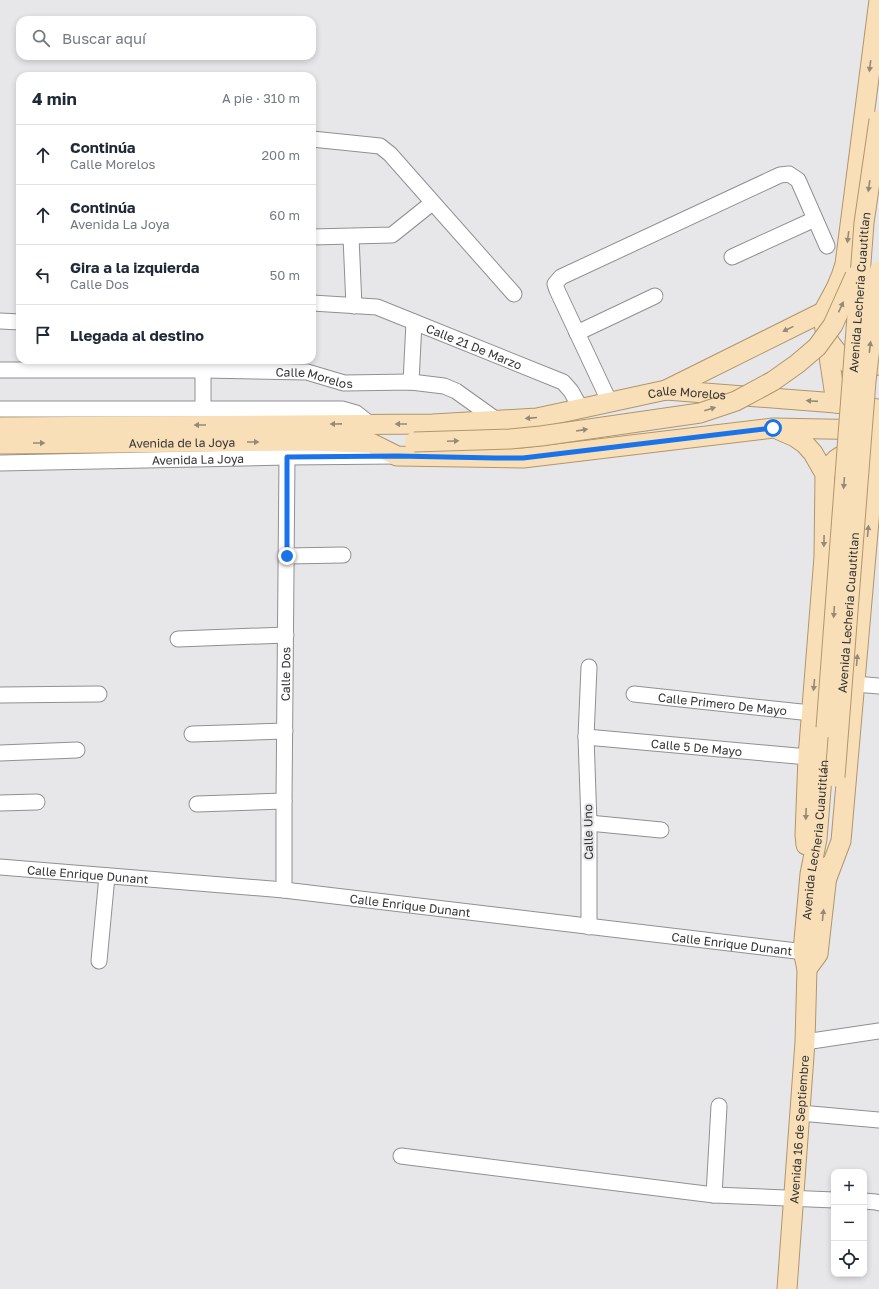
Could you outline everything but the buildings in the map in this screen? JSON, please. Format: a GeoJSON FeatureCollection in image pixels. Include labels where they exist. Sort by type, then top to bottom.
{"type":"FeatureCollection","features":[{"type":"Feature","properties":{"kind":"main road"},"geometry":{"type":"LineString","coordinates":[[666,390],[822,312],[842,278],[879,0]]}},
{"type":"Feature","properties":{"kind":"main road","name":"Avenida Lecheria Cuautitlan"},"geometry":{"type":"LineString","coordinates":[[826,728],[864,223],[879,120]]}},
{"type":"Feature","properties":{"kind":"main road","name":"Avenida de la Joya"},"geometry":{"type":"LineString","coordinates":[[0,444],[367,443],[510,439],[541,436],[700,413],[736,401],[779,377],[817,347],[833,325],[851,286],[879,213]]}},
{"type":"Feature","properties":{"kind":"main road","name":"Avenida Lecheria Cuautitlan"},"geometry":{"type":"LineString","coordinates":[[811,952],[818,876],[835,777],[866,381],[879,271]]}},
{"type":"Feature","properties":{"kind":"main road"},"geometry":{"type":"LineString","coordinates":[[822,312],[836,403]]}},
{"type":"Feature","properties":{"kind":"main road"},"geometry":{"type":"LineString","coordinates":[[825,336],[850,366],[856,369],[865,369],[879,364]]}},
{"type":"Feature","properties":{"kind":"main road","name":"Calle Morelos"},"geometry":{"type":"LineString","coordinates":[[367,424],[433,424],[537,418],[666,390],[879,407]]}},
{"type":"Feature","properties":{"kind":"main road"},"geometry":{"type":"LineString","coordinates":[[818,876],[841,841],[855,684],[874,505],[874,461],[879,407]]}},
{"type":"Feature","properties":{"kind":"main road","name":"Avenida de la Joya"},"geometry":{"type":"LineString","coordinates":[[0,427],[367,424]]}},
{"type":"Feature","properties":{"kind":"main road"},"geometry":{"type":"LineString","coordinates":[[367,443],[397,456],[523,458],[773,428],[878,429]]}},
{"type":"Feature","properties":{"kind":"main road"},"geometry":{"type":"LineString","coordinates":[[773,428],[795,437],[805,444],[813,453],[824,474],[824,558],[811,713],[805,835],[818,876]]}},
{"type":"Feature","properties":{"kind":"main road"},"geometry":{"type":"LineString","coordinates":[[824,474],[836,458],[843,455],[860,456],[874,461]]}},
{"type":"Feature","properties":{"kind":"main road","name":"Avenida Lecheria Cuautitlán"},"geometry":{"type":"LineString","coordinates":[[818,876],[817,839],[826,728]]}},
{"type":"Feature","properties":{"kind":"main road","name":"Avenida 16 de Septiembre"},"geometry":{"type":"LineString","coordinates":[[787,1289],[805,1042],[808,969],[811,952]]}},
{"type":"Feature","properties":{"kind":"street"},"geometry":{"type":"LineString","coordinates":[[316,140],[380,146],[390,154],[514,294]]}},
{"type":"Feature","properties":{"kind":"street"},"geometry":{"type":"LineString","coordinates":[[610,403],[557,290],[555,284],[561,278],[780,175],[789,174],[798,180],[827,246]]}},
{"type":"Feature","properties":{"kind":"street"},"geometry":{"type":"LineString","coordinates":[[316,237],[392,235],[432,203]]}},
{"type":"Feature","properties":{"kind":"street"},"geometry":{"type":"LineString","coordinates":[[732,257],[815,219]]}},
{"type":"Feature","properties":{"kind":"street"},"geometry":{"type":"LineString","coordinates":[[350,236],[354,306]]}},
{"type":"Feature","properties":{"kind":"street"},"geometry":{"type":"LineString","coordinates":[[577,333],[654,296]]}},
{"type":"Feature","properties":{"kind":"street","name":"Calle 21 De Marzo"},"geometry":{"type":"LineString","coordinates":[[316,303],[377,307],[563,382],[571,391],[581,409]]}},
{"type":"Feature","properties":{"kind":"street"},"geometry":{"type":"LineString","coordinates":[[0,321],[16,322]]}},
{"type":"Feature","properties":{"kind":"street"},"geometry":{"type":"LineString","coordinates":[[411,382],[414,322]]}},
{"type":"Feature","properties":{"kind":"street","name":"Calle Morelos"},"geometry":{"type":"LineString","coordinates":[[0,370],[204,370],[306,372],[344,383],[411,382],[444,386],[456,390],[498,421]]}},
{"type":"Feature","properties":{"kind":"street"},"geometry":{"type":"LineString","coordinates":[[203,408],[204,370]]}},
{"type":"Feature","properties":{"kind":"street"},"geometry":{"type":"LineString","coordinates":[[0,409],[342,409],[356,413],[367,424]]}},
{"type":"Feature","properties":{"kind":"street","name":"Avenida La Joya"},"geometry":{"type":"LineString","coordinates":[[0,463],[397,456]]}},
{"type":"Feature","properties":{"kind":"street","name":"Calle Dos"},"geometry":{"type":"LineString","coordinates":[[284,890],[287,457]]}},
{"type":"Feature","properties":{"kind":"street"},"geometry":{"type":"LineString","coordinates":[[287,556],[343,555]]}},
{"type":"Feature","properties":{"kind":"street"},"geometry":{"type":"LineString","coordinates":[[178,639],[286,635]]}},
{"type":"Feature","properties":{"kind":"street","name":"Calle Uno"},"geometry":{"type":"LineString","coordinates":[[589,667],[586,737],[589,824],[589,927]]}},
{"type":"Feature","properties":{"kind":"street"},"geometry":{"type":"LineString","coordinates":[[855,684],[879,686]]}},
{"type":"Feature","properties":{"kind":"street"},"geometry":{"type":"LineString","coordinates":[[0,695],[99,694]]}},
{"type":"Feature","properties":{"kind":"street","name":"Calle Primero De Mayo"},"geometry":{"type":"LineString","coordinates":[[634,694],[811,713]]}},
{"type":"Feature","properties":{"kind":"street"},"geometry":{"type":"LineString","coordinates":[[192,734],[285,732]]}},
{"type":"Feature","properties":{"kind":"street","name":"Calle 5 De Mayo"},"geometry":{"type":"LineString","coordinates":[[586,737],[808,757]]}},
{"type":"Feature","properties":{"kind":"street"},"geometry":{"type":"LineString","coordinates":[[0,753],[77,750]]}},
{"type":"Feature","properties":{"kind":"street"},"geometry":{"type":"LineString","coordinates":[[197,804],[284,801]]}},
{"type":"Feature","properties":{"kind":"street"},"geometry":{"type":"LineString","coordinates":[[0,803],[37,802]]}},
{"type":"Feature","properties":{"kind":"street"},"geometry":{"type":"LineString","coordinates":[[589,824],[661,830]]}},
{"type":"Feature","properties":{"kind":"street","name":"Calle Enrique Dunant"},"geometry":{"type":"LineString","coordinates":[[0,867],[284,890],[811,952]]}},
{"type":"Feature","properties":{"kind":"street"},"geometry":{"type":"LineString","coordinates":[[99,961],[107,876]]}},
{"type":"Feature","properties":{"kind":"street"},"geometry":{"type":"LineString","coordinates":[[805,1042],[879,1031]]}},
{"type":"Feature","properties":{"kind":"street"},"geometry":{"type":"LineString","coordinates":[[714,1195],[719,1106]]}},
{"type":"Feature","properties":{"kind":"street"},"geometry":{"type":"LineString","coordinates":[[800,1112],[879,1120]]}},
{"type":"Feature","properties":{"kind":"street"},"geometry":{"type":"LineString","coordinates":[[401,1156],[714,1195],[831,1200]]}},
{"type":"Feature","properties":{"kind":"street"},"geometry":{"type":"LineString","coordinates":[[867,1201],[879,1203]]}},
{"type":"Feature","properties":{"kind":"route"},"geometry":{"type":"LineString","coordinates":[[287,556],[287,457],[397,456],[523,458],[773,428]]}}]}
